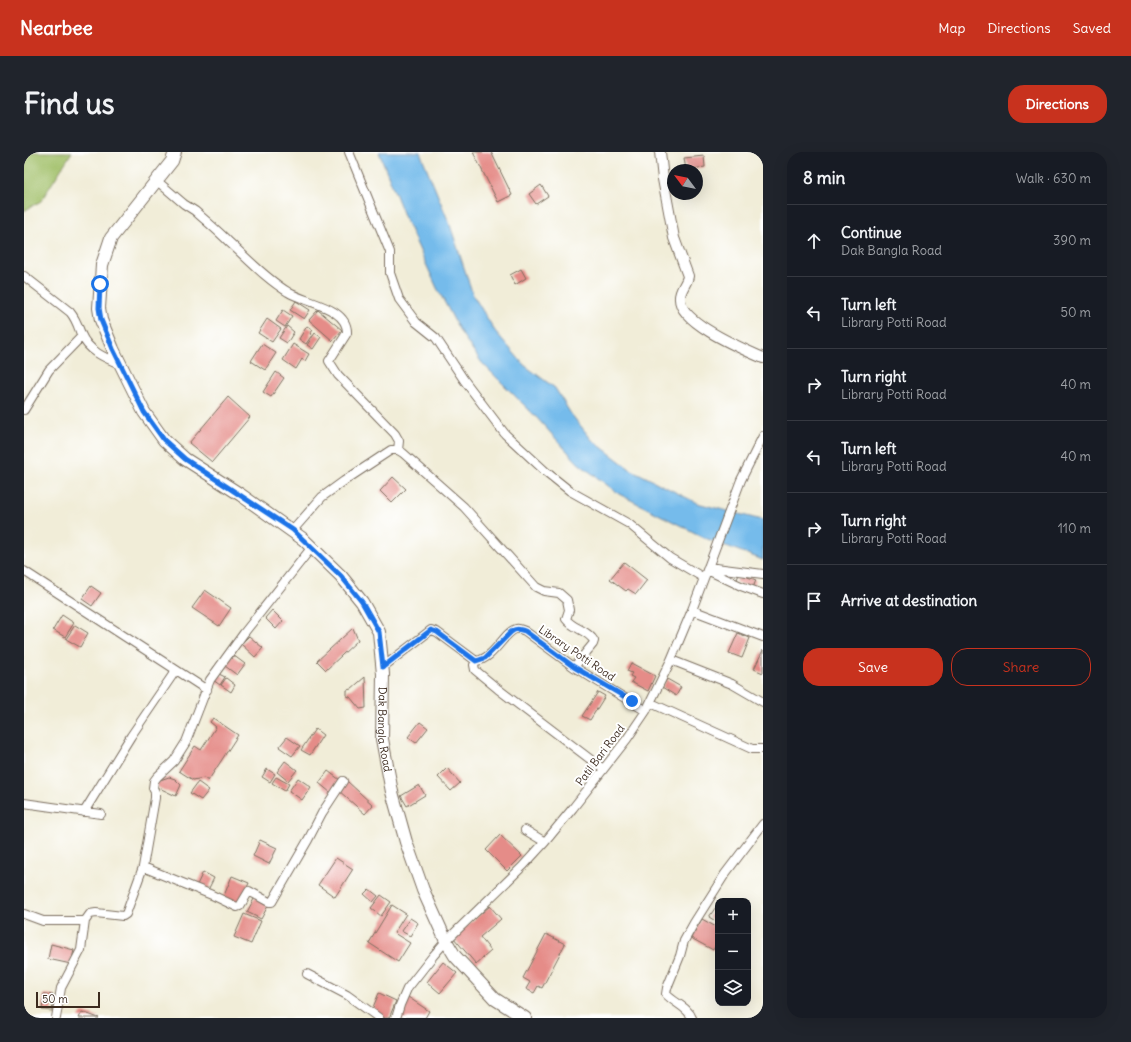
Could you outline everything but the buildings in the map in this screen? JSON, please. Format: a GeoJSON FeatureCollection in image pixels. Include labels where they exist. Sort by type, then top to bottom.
{"type":"FeatureCollection","features":[{"type":"Feature","properties":{"kind":"main road","name":"Dak Bangla Road"},"geometry":{"type":"LineString","coordinates":[[175,152],[172,161],[111,238],[102,265],[99,308],[101,320],[120,364],[144,412],[164,440],[185,459],[293,530],[341,576],[362,602],[379,632],[383,667],[382,739],[392,792],[406,842],[423,890],[446,941],[455,956],[495,999],[525,1018]]}},
{"type":"Feature","properties":{"kind":"street"},"geometry":{"type":"LineString","coordinates":[[349,152],[390,252],[390,274],[399,299],[416,322],[436,338],[464,380],[505,434],[545,471],[570,491],[629,524],[670,558],[708,569],[763,574]]}},
{"type":"Feature","properties":{"kind":"street"},"geometry":{"type":"LineString","coordinates":[[660,152],[663,179],[674,238],[688,276],[680,297],[682,308],[688,315],[716,335],[763,358]]}},
{"type":"Feature","properties":{"kind":"street"},"geometry":{"type":"LineString","coordinates":[[156,180],[194,211],[260,272],[288,292],[330,309],[344,320],[347,333],[329,361],[338,375],[395,434],[399,440],[398,450]]}},
{"type":"Feature","properties":{"kind":"street"},"geometry":{"type":"LineString","coordinates":[[24,276],[76,318],[82,336],[98,354],[120,364]]}},
{"type":"Feature","properties":{"kind":"street"},"geometry":{"type":"LineString","coordinates":[[24,410],[49,370],[82,336]]}},
{"type":"Feature","properties":{"kind":"street","name":"Patil Bari Road"},"geometry":{"type":"LineString","coordinates":[[396,1018],[407,989],[446,941],[523,866],[545,842],[627,739],[651,703],[692,610],[741,480],[763,436]]}},
{"type":"Feature","properties":{"kind":"street"},"geometry":{"type":"LineString","coordinates":[[293,530],[322,497],[391,450],[398,450],[464,507],[536,587],[544,591],[559,593],[567,600],[569,610],[566,619],[568,623],[589,634],[594,640],[593,644],[574,667]]}},
{"type":"Feature","properties":{"kind":"street"},"geometry":{"type":"LineString","coordinates":[[56,1018],[61,988],[81,950],[85,922],[90,914],[96,913],[122,916],[126,914],[143,867],[155,798],[153,788],[156,777],[174,761],[186,742],[210,680],[244,632],[312,547]]}},
{"type":"Feature","properties":{"kind":"street"},"geometry":{"type":"LineString","coordinates":[[708,569],[741,586],[763,594]]}},
{"type":"Feature","properties":{"kind":"street"},"geometry":{"type":"LineString","coordinates":[[24,571],[207,690]]}},
{"type":"Feature","properties":{"kind":"street"},"geometry":{"type":"LineString","coordinates":[[692,610],[763,637]]}},
{"type":"Feature","properties":{"kind":"street","name":"Library Potti Road"},"geometry":{"type":"LineString","coordinates":[[476,661],[485,658],[515,629],[525,631],[574,667],[646,710]]}},
{"type":"Feature","properties":{"kind":"street"},"geometry":{"type":"LineString","coordinates":[[383,667],[431,630],[437,632],[476,661],[474,665],[475,670],[498,689],[603,769]]}},
{"type":"Feature","properties":{"kind":"street"},"geometry":{"type":"LineString","coordinates":[[671,660],[732,684],[763,702]]}},
{"type":"Feature","properties":{"kind":"street"},"geometry":{"type":"LineString","coordinates":[[84,812],[131,736],[176,670]]}},
{"type":"Feature","properties":{"kind":"street"},"geometry":{"type":"LineString","coordinates":[[651,703],[752,749],[763,749]]}},
{"type":"Feature","properties":{"kind":"street"},"geometry":{"type":"LineString","coordinates":[[143,867],[212,895],[237,907],[242,904],[249,891],[269,902],[272,902],[322,813],[343,781]]}},
{"type":"Feature","properties":{"kind":"street"},"geometry":{"type":"LineString","coordinates":[[24,803],[101,814]]}},
{"type":"Feature","properties":{"kind":"street"},"geometry":{"type":"LineString","coordinates":[[692,1018],[690,1013],[670,999],[666,994],[684,941],[725,874],[763,824]]}},
{"type":"Feature","properties":{"kind":"street"},"geometry":{"type":"LineString","coordinates":[[524,830],[545,842]]}},
{"type":"Feature","properties":{"kind":"street"},"geometry":{"type":"LineString","coordinates":[[24,914],[42,921],[85,922]]}},
{"type":"Feature","properties":{"kind":"street"},"geometry":{"type":"LineString","coordinates":[[307,974],[347,995],[379,1018]]}},
{"type":"Feature","properties":{"kind":"green space"},"geometry":{"type":"Polygon","coordinates":[[[24,152],[72,152],[41,201],[24,211],[24,152]]]}},
{"type":"Feature","properties":{"kind":"water"},"geometry":{"type":"Polygon","coordinates":[[[379,152],[420,152],[450,225],[473,295],[495,331],[524,365],[555,388],[571,414],[592,440],[630,469],[697,503],[763,520],[763,560],[705,538],[619,494],[578,463],[537,418],[482,363],[461,333],[437,288],[405,218],[379,152]]]}},
{"type":"Feature","properties":{"kind":"route"},"geometry":{"type":"LineString","coordinates":[[100,284],[99,308],[101,320],[130,386],[144,412],[164,440],[185,459],[293,530],[341,576],[362,602],[379,632],[383,667],[431,630],[437,632],[473,660],[478,661],[485,658],[511,632],[518,629],[525,631],[583,673],[632,701]]}}]}
